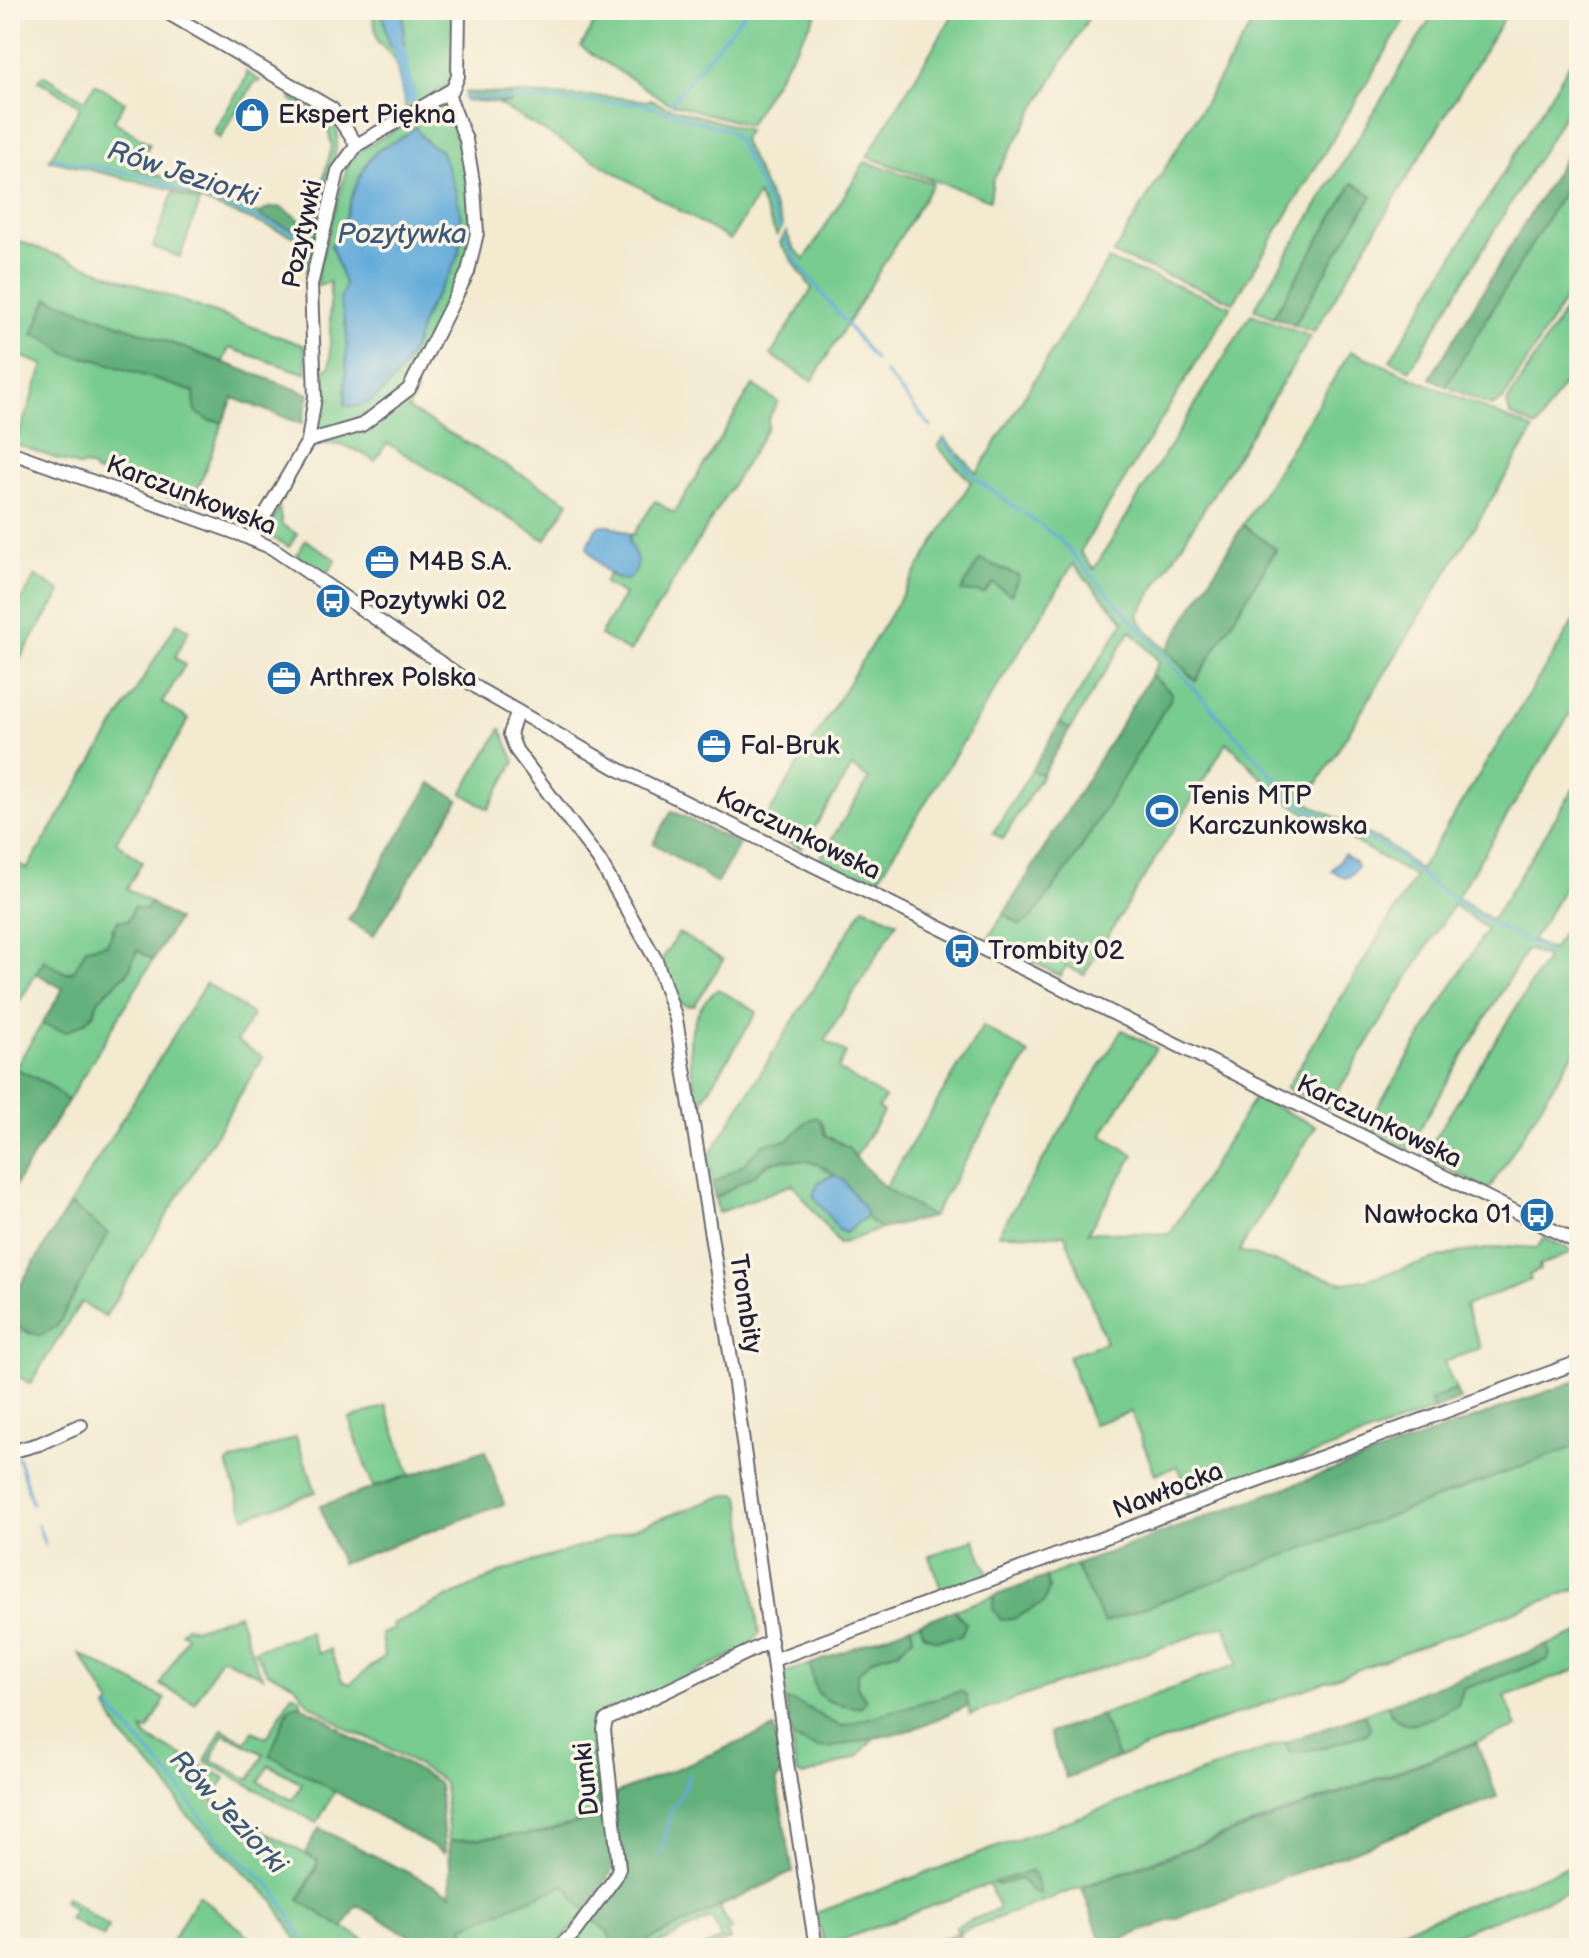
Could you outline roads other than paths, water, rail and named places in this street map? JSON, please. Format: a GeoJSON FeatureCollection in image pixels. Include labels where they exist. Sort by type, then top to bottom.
{"type":"FeatureCollection","features":[{"type":"Feature","properties":{"kind":"street"},"geometry":{"type":"LineString","coordinates":[[163,10],[332,109],[357,145]]}},
{"type":"Feature","properties":{"kind":"street"},"geometry":{"type":"LineString","coordinates":[[308,441],[362,425],[409,389],[468,272],[477,233],[474,188],[466,140],[448,94],[458,76],[459,10]]}},
{"type":"Feature","properties":{"kind":"street","name":"Pozytywki"},"geometry":{"type":"LineString","coordinates":[[251,539],[308,441],[315,397],[311,285],[338,171],[357,145],[448,94]]}},
{"type":"Feature","properties":{"kind":"street","name":"Karczunkowska"},"geometry":{"type":"LineString","coordinates":[[10,452],[251,539],[282,554],[427,656],[517,713],[692,807],[1579,1243]]}},
{"type":"Feature","properties":{"kind":"street","name":"Trombity"},"geometry":{"type":"LineString","coordinates":[[517,713],[510,734],[516,750],[599,860],[656,960],[676,1019],[732,1369],[816,1948]]}},
{"type":"Feature","properties":{"kind":"street"},"geometry":{"type":"LineString","coordinates":[[10,1332],[10,1384]]}},
{"type":"Feature","properties":{"kind":"street","name":"Nawłocka"},"geometry":{"type":"LineString","coordinates":[[773,1660],[1579,1362]]}},
{"type":"Feature","properties":{"kind":"street"},"geometry":{"type":"LineString","coordinates":[[10,1452],[39,1444],[81,1425]]}},
{"type":"Feature","properties":{"kind":"street","name":"Dumki"},"geometry":{"type":"LineString","coordinates":[[558,1948],[574,1933],[615,1878],[619,1868],[604,1730],[606,1720],[771,1641]]}},
{"type":"Feature","properties":{"kind":"water"},"geometry":{"type":"Polygon","coordinates":[[[382,10],[403,10],[404,47],[400,50],[389,46],[382,10]]]}},
{"type":"Feature","properties":{"kind":"water","name":"Pozytywka"},"geometry":{"type":"Polygon","coordinates":[[[416,126],[425,140],[440,150],[450,174],[460,212],[459,251],[425,315],[410,355],[396,377],[377,397],[356,406],[345,405],[347,332],[340,300],[345,285],[331,245],[339,239],[353,193],[369,161],[381,148],[416,126]]]}},
{"type":"Feature","properties":{"kind":"water"},"geometry":{"type":"Polygon","coordinates":[[[602,525],[610,525],[630,534],[629,541],[637,566],[627,580],[609,573],[587,547],[595,530],[602,525]]]}},
{"type":"Feature","properties":{"kind":"water"},"geometry":{"type":"Polygon","coordinates":[[[1344,854],[1357,867],[1345,878],[1332,870],[1344,854]]]}},
{"type":"Feature","properties":{"kind":"water"},"geometry":{"type":"Polygon","coordinates":[[[834,1175],[843,1180],[866,1211],[865,1217],[845,1233],[839,1230],[813,1195],[819,1182],[834,1175]]]}},
{"type":"Feature","properties":{"kind":"waterway","name":"Rów Jeziorki"},"geometry":{"type":"LineString","coordinates":[[670,103],[747,10]]}},
{"type":"Feature","properties":{"kind":"waterway"},"geometry":{"type":"LineString","coordinates":[[400,50],[410,98]]}},
{"type":"Feature","properties":{"kind":"waterway","name":"Rów Jeziorki"},"geometry":{"type":"LineString","coordinates":[[464,98],[638,103],[728,130],[737,139],[780,228]]}},
{"type":"Feature","properties":{"kind":"waterway","name":"Rów Jeziorki"},"geometry":{"type":"LineString","coordinates":[[54,158],[147,177],[299,234]]}},
{"type":"Feature","properties":{"kind":"waterway"},"geometry":{"type":"LineString","coordinates":[[784,238],[799,264],[875,360]]}},
{"type":"Feature","properties":{"kind":"waterway"},"geometry":{"type":"LineString","coordinates":[[885,372],[931,427]]}},
{"type":"Feature","properties":{"kind":"waterway"},"geometry":{"type":"LineString","coordinates":[[943,441],[975,478],[1058,538],[1298,804],[1383,846],[1450,897],[1492,924],[1549,952]]}},
{"type":"Feature","properties":{"kind":"waterway","name":"Rów Jeziorki"},"geometry":{"type":"LineString","coordinates":[[18,1457],[32,1503]]}},
{"type":"Feature","properties":{"kind":"waterway"},"geometry":{"type":"LineString","coordinates":[[38,1525],[45,1545]]}},
{"type":"Feature","properties":{"kind":"waterway","name":"Rów Jeziorki"},"geometry":{"type":"LineString","coordinates":[[110,1708],[172,1778],[217,1838],[273,1888],[308,1948]]}},
{"type":"Feature","properties":{"kind":"waterway"},"geometry":{"type":"LineString","coordinates":[[661,1855],[672,1808],[690,1774]]}},
{"type":"Feature","properties":{"kind":"place","name":"Ekspert Piękna"},"geometry":{"type":"Point","coordinates":[252,115]}},
{"type":"Feature","properties":{"kind":"place","name":"M4B S.A."},"geometry":{"type":"Point","coordinates":[382,562]}},
{"type":"Feature","properties":{"kind":"place","name":"Pozytywki 02"},"geometry":{"type":"Point","coordinates":[333,601]}},
{"type":"Feature","properties":{"kind":"place","name":"Arthrex Polska"},"geometry":{"type":"Point","coordinates":[284,678]}},
{"type":"Feature","properties":{"kind":"place","name":"Fal-Bruk"},"geometry":{"type":"Point","coordinates":[714,746]}},
{"type":"Feature","properties":{"kind":"place","name":"Tenis MTP Karczunkowska"},"geometry":{"type":"Point","coordinates":[1162,811]}},
{"type":"Feature","properties":{"kind":"place","name":"Trombity 02"},"geometry":{"type":"Point","coordinates":[962,951]}},
{"type":"Feature","properties":{"kind":"place","name":"Nawłocka 01"},"geometry":{"type":"Point","coordinates":[1537,1215]}}]}
